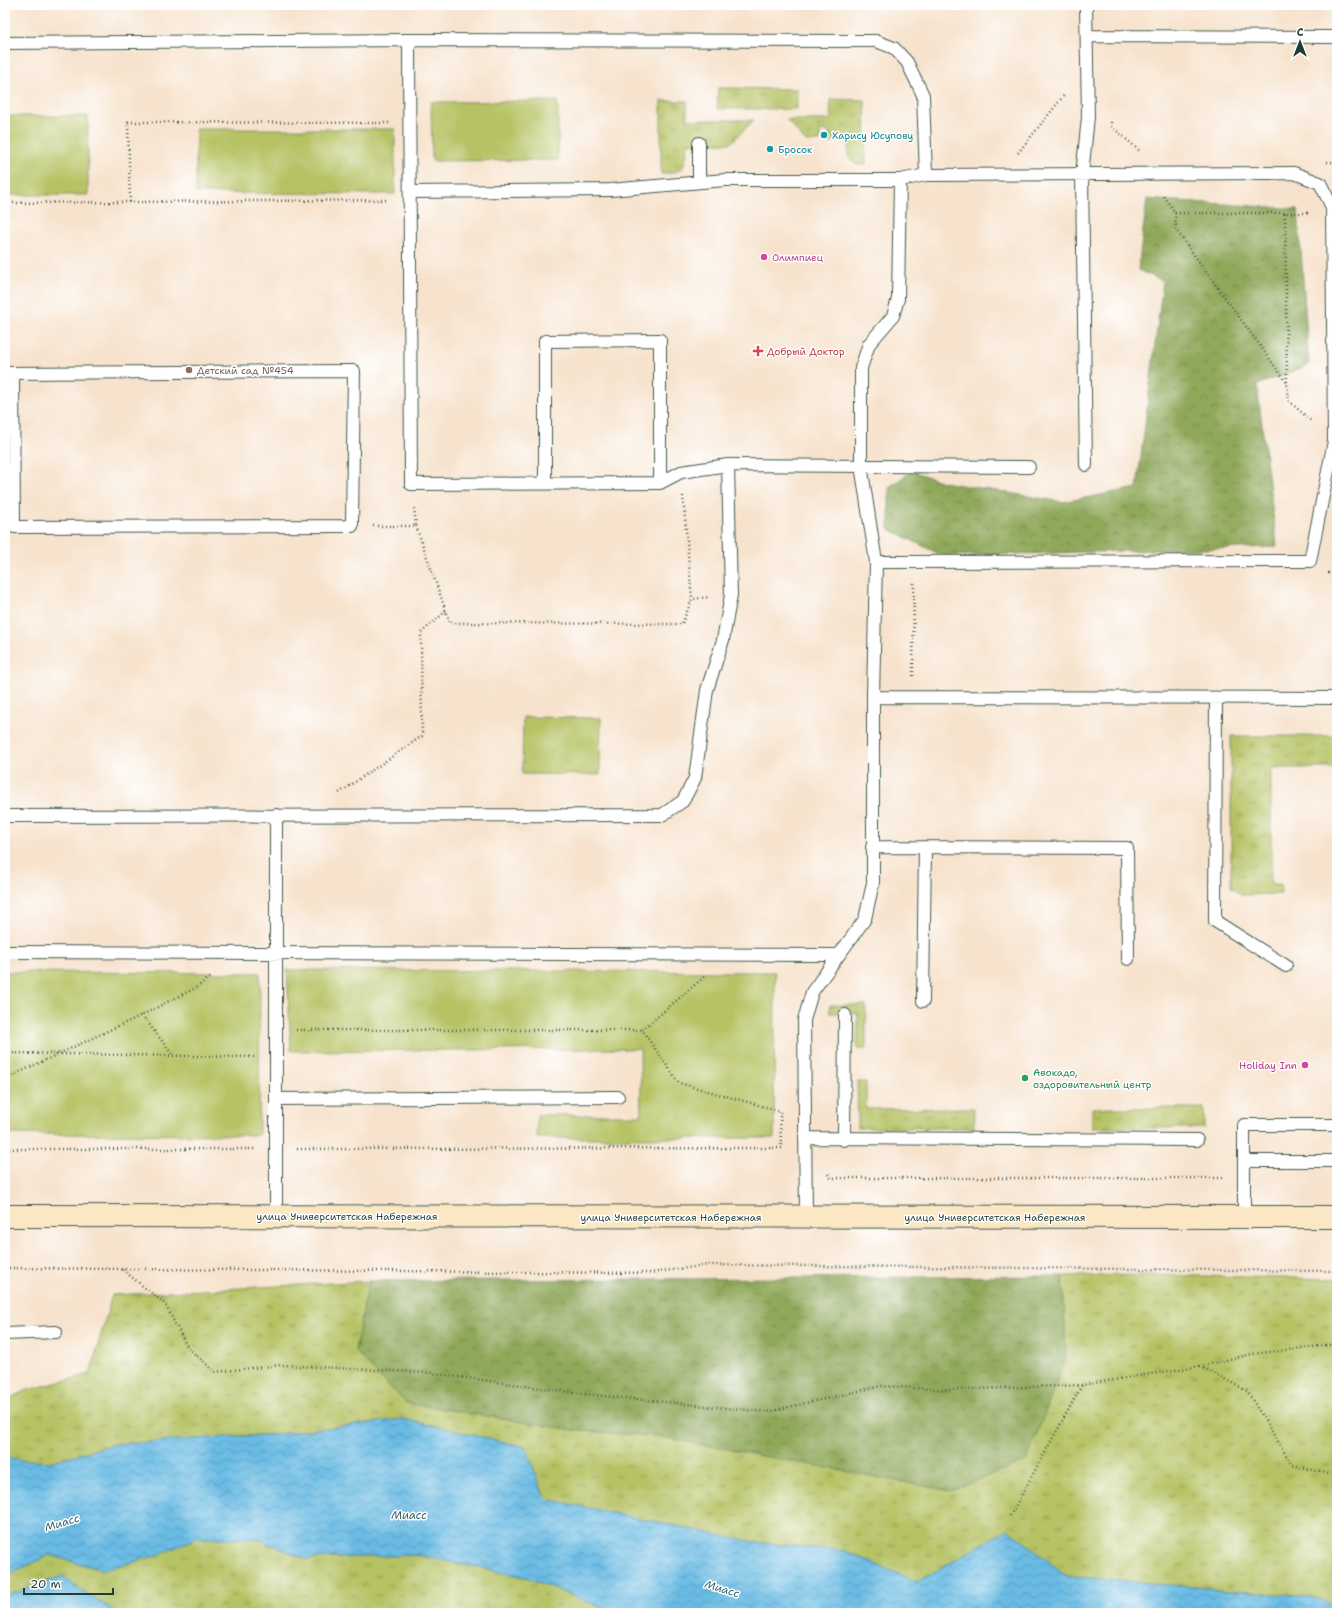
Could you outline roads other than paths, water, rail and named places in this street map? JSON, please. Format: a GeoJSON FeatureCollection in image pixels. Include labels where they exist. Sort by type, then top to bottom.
{"type":"FeatureCollection","features":[{"type":"Feature","properties":{"kind":"main road","name":"улица Университетская Набережная"},"geometry":{"type":"LineString","coordinates":[[5,1216],[1337,1217]]}},
{"type":"Feature","properties":{"kind":"lane"},"geometry":{"type":"LineString","coordinates":[[1086,5],[1088,117],[1082,175],[1086,465]]}},
{"type":"Feature","properties":{"kind":"lane"},"geometry":{"type":"LineString","coordinates":[[1087,36],[1337,37]]}},
{"type":"Feature","properties":{"kind":"lane"},"geometry":{"type":"LineString","coordinates":[[5,43],[409,40],[876,41],[894,48],[907,62],[922,95],[926,175]]}},
{"type":"Feature","properties":{"kind":"lane"},"geometry":{"type":"LineString","coordinates":[[409,40],[411,484],[545,482],[660,483],[681,472],[728,465],[1029,467]]}},
{"type":"Feature","properties":{"kind":"lane"},"geometry":{"type":"LineString","coordinates":[[699,143],[699,181]]}},
{"type":"Feature","properties":{"kind":"lane"},"geometry":{"type":"LineString","coordinates":[[410,196],[610,190],[699,181],[900,180],[926,175],[1294,173],[1320,183],[1332,207],[1334,441],[1310,561],[876,562]]}},
{"type":"Feature","properties":{"kind":"lane"},"geometry":{"type":"LineString","coordinates":[[806,1217],[804,1020],[812,992],[865,919],[873,883],[873,697],[876,562],[861,465],[861,368],[869,344],[893,316],[898,299],[900,180]]}},
{"type":"Feature","properties":{"kind":"lane"},"geometry":{"type":"LineString","coordinates":[[545,482],[545,341],[660,340],[660,483]]}},
{"type":"Feature","properties":{"kind":"lane"},"geometry":{"type":"LineString","coordinates":[[354,372],[352,526],[14,527],[9,373],[354,372]]}},
{"type":"Feature","properties":{"kind":"lane"},"geometry":{"type":"LineString","coordinates":[[5,816],[662,815],[683,801],[695,778],[707,690],[723,640],[731,595],[728,465]]}},
{"type":"Feature","properties":{"kind":"lane"},"geometry":{"type":"LineString","coordinates":[[873,697],[1337,698]]}},
{"type":"Feature","properties":{"kind":"lane"},"geometry":{"type":"LineString","coordinates":[[1216,698],[1215,921],[1286,966]]}},
{"type":"Feature","properties":{"kind":"lane"},"geometry":{"type":"LineString","coordinates":[[276,815],[276,1216]]}},
{"type":"Feature","properties":{"kind":"lane"},"geometry":{"type":"LineString","coordinates":[[872,847],[1127,848],[1128,959]]}},
{"type":"Feature","properties":{"kind":"lane"},"geometry":{"type":"LineString","coordinates":[[923,1001],[925,847]]}},
{"type":"Feature","properties":{"kind":"lane"},"geometry":{"type":"LineString","coordinates":[[5,952],[839,955]]}},
{"type":"Feature","properties":{"kind":"lane"},"geometry":{"type":"LineString","coordinates":[[844,1140],[845,1015]]}},
{"type":"Feature","properties":{"kind":"lane"},"geometry":{"type":"LineString","coordinates":[[276,1099],[618,1097]]}},
{"type":"Feature","properties":{"kind":"lane"},"geometry":{"type":"LineString","coordinates":[[1244,1217],[1244,1125],[1337,1125]]}},
{"type":"Feature","properties":{"kind":"lane"},"geometry":{"type":"LineString","coordinates":[[805,1143],[844,1140],[1196,1140]]}},
{"type":"Feature","properties":{"kind":"lane"},"geometry":{"type":"LineString","coordinates":[[1244,1161],[1337,1161]]}},
{"type":"Feature","properties":{"kind":"lane"},"geometry":{"type":"LineString","coordinates":[[5,1334],[56,1332]]}},
{"type":"Feature","properties":{"kind":"water","name":"Миасс"},"geometry":{"type":"Polygon","coordinates":[[[403,1419],[526,1447],[545,1499],[753,1542],[845,1551],[917,1582],[1008,1529],[1067,1576],[1321,1598],[1337,1610],[1337,1613],[615,1613],[529,1578],[416,1555],[306,1559],[258,1539],[197,1538],[158,1555],[103,1570],[49,1555],[5,1576],[5,1458],[49,1462],[115,1444],[277,1434],[403,1419]]]}},
{"type":"Feature","properties":{"kind":"water"},"geometry":{"type":"Polygon","coordinates":[[[63,1576],[82,1591],[118,1613],[5,1613],[5,1596],[63,1576]]]}},
{"type":"Feature","properties":{"kind":"place","name":"Харису Юсупову"},"geometry":{"type":"Point","coordinates":[824,135]}},
{"type":"Feature","properties":{"kind":"place","name":"Бросок"},"geometry":{"type":"Point","coordinates":[770,149]}},
{"type":"Feature","properties":{"kind":"place","name":"Олимпиец"},"geometry":{"type":"Point","coordinates":[764,257]}},
{"type":"Feature","properties":{"kind":"place","name":"Добрый Доктор"},"geometry":{"type":"Point","coordinates":[758,351]}},
{"type":"Feature","properties":{"kind":"place","name":"Детский сад №454"},"geometry":{"type":"Point","coordinates":[189,370]}},
{"type":"Feature","properties":{"kind":"place","name":"Holiday Inn"},"geometry":{"type":"Point","coordinates":[1305,1065]}},
{"type":"Feature","properties":{"kind":"place","name":"Авокадо, оздоровительный центр"},"geometry":{"type":"Point","coordinates":[1025,1078]}}]}
